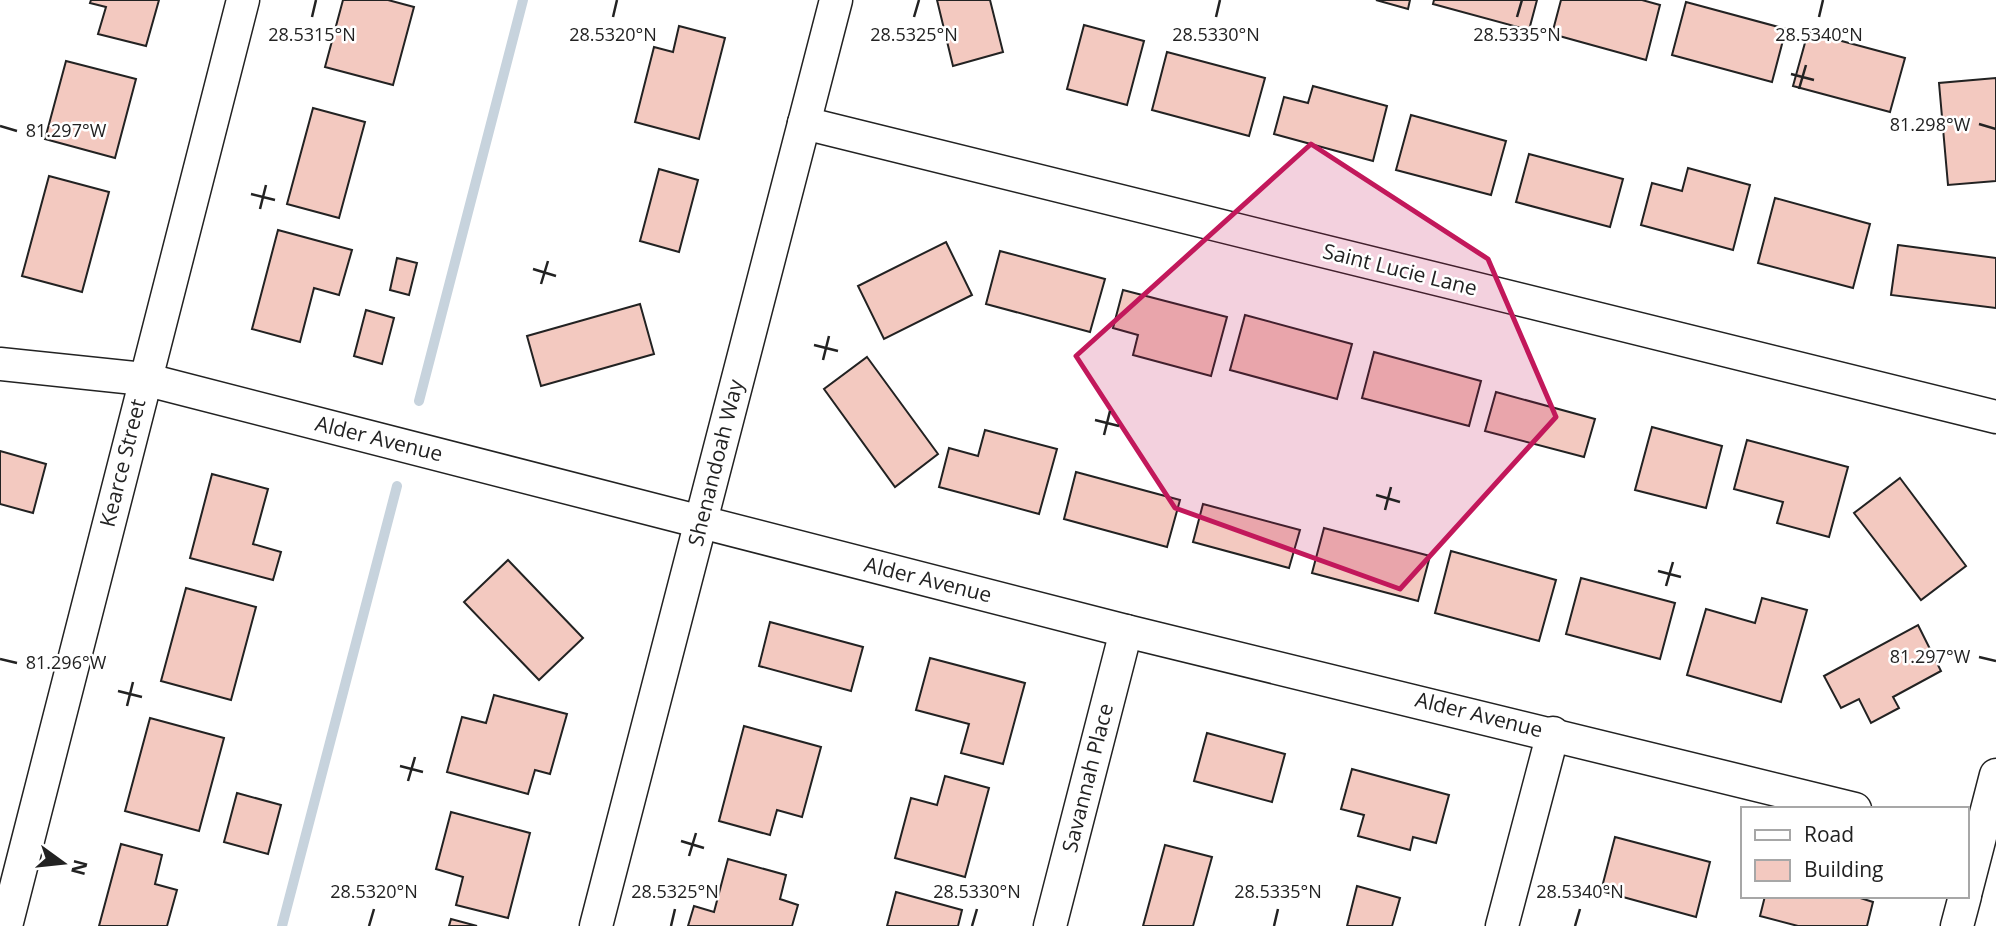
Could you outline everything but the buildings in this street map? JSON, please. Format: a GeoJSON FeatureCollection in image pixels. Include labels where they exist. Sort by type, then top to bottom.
{"type":"FeatureCollection","features":[{"type":"Feature","properties":{"kind":"street","name":"Kearce Street"},"geometry":{"type":"LineString","coordinates":[[5,917],[243,0]]}},
{"type":"Feature","properties":{"kind":"street","name":"Shenandoah Way"},"geometry":{"type":"LineString","coordinates":[[596,926],[836,0]]}},
{"type":"Feature","properties":{"kind":"street","name":"Saint Lucie Lane"},"geometry":{"type":"LineString","coordinates":[[804,122],[1996,417]]}},
{"type":"Feature","properties":{"kind":"street","name":"Alder Avenue"},"geometry":{"type":"LineString","coordinates":[[0,364],[144,379],[1126,631],[1553,733],[1847,807]]}},
{"type":"Feature","properties":{"kind":"street","name":"Savannah Place"},"geometry":{"type":"LineString","coordinates":[[1051,926],[1126,631]]}},
{"type":"Feature","properties":{"kind":"street"},"geometry":{"type":"LineString","coordinates":[[1502,926],[1553,733]]}},
{"type":"Feature","properties":{"kind":"street"},"geometry":{"type":"LineString","coordinates":[[1968,887],[1996,775]]}},
{"type":"Feature","properties":{"kind":"street"},"geometry":{"type":"LineString","coordinates":[[1957,926],[1965,898]]}},
{"type":"Feature","properties":{"kind":"highlighted area"},"geometry":{"type":"Polygon","coordinates":[[[1311,144],[1488,259],[1556,417],[1400,589],[1175,508],[1076,356],[1311,144]]]}},
{"type":"Feature","properties":{"kind":"waterway"},"geometry":{"type":"LineString","coordinates":[[419,401],[523,0]]}},
{"type":"Feature","properties":{"kind":"waterway"},"geometry":{"type":"LineString","coordinates":[[282,926],[397,486]]}}]}
